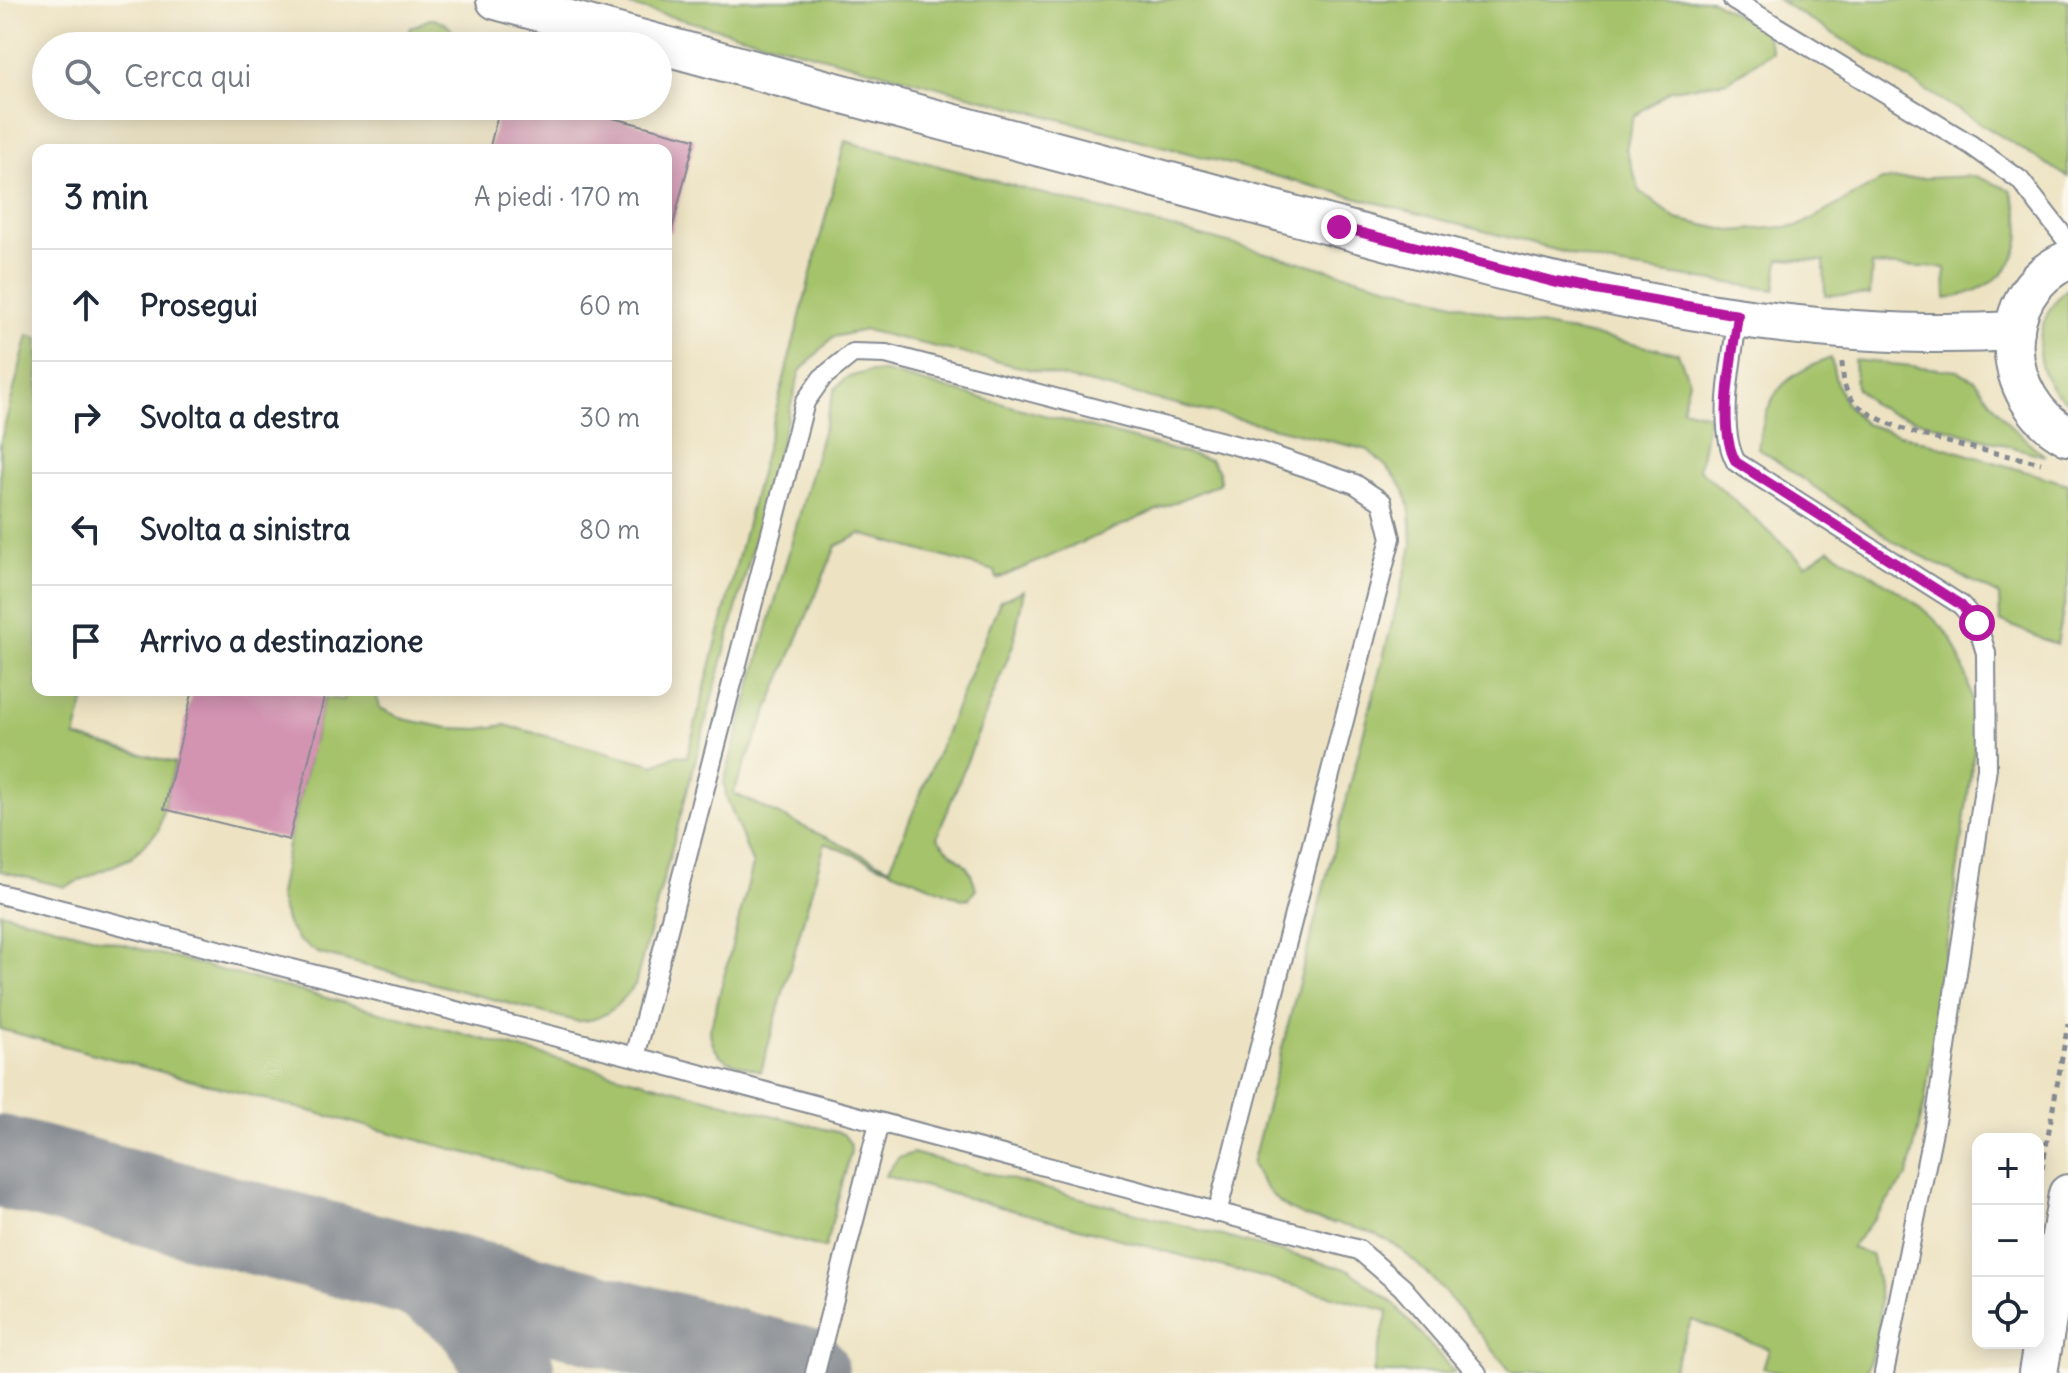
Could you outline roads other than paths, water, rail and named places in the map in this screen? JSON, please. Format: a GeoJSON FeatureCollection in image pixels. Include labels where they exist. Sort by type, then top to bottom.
{"type":"FeatureCollection","features":[{"type":"Feature","properties":{"kind":"street"},"geometry":{"type":"LineString","coordinates":[[496,0],[616,32]]}},
{"type":"Feature","properties":{"kind":"street"},"geometry":{"type":"LineString","coordinates":[[672,47],[1557,283],[1738,315],[1842,329],[1961,334],[2015,331]]}},
{"type":"Feature","properties":{"kind":"street"},"geometry":{"type":"LineString","coordinates":[[2060,451],[2022,391],[2013,367],[2019,309],[2037,282],[2068,260]]}},
{"type":"Feature","properties":{"kind":"street"},"geometry":{"type":"LineString","coordinates":[[2038,1373],[2054,1184]]}},
{"type":"Feature","properties":{"kind":"lane"},"geometry":{"type":"LineString","coordinates":[[1733,0],[1971,145],[2020,180],[2059,226],[2068,242]]}},
{"type":"Feature","properties":{"kind":"lane"},"geometry":{"type":"LineString","coordinates":[[1738,315],[1728,399],[1728,449],[1736,462],[1961,605],[1977,623],[1986,653],[1987,768],[1936,1116],[1884,1373]]}},
{"type":"Feature","properties":{"kind":"lane"},"geometry":{"type":"LineString","coordinates":[[635,1057],[805,402],[822,378],[853,353],[886,354],[1265,453],[1355,484],[1382,502],[1391,538],[1217,1213]]}},
{"type":"Feature","properties":{"kind":"lane"},"geometry":{"type":"LineString","coordinates":[[0,894],[635,1057],[1359,1250],[1402,1287],[1477,1373]]}},
{"type":"Feature","properties":{"kind":"lane"},"geometry":{"type":"LineString","coordinates":[[815,1373],[879,1123]]}}]}
